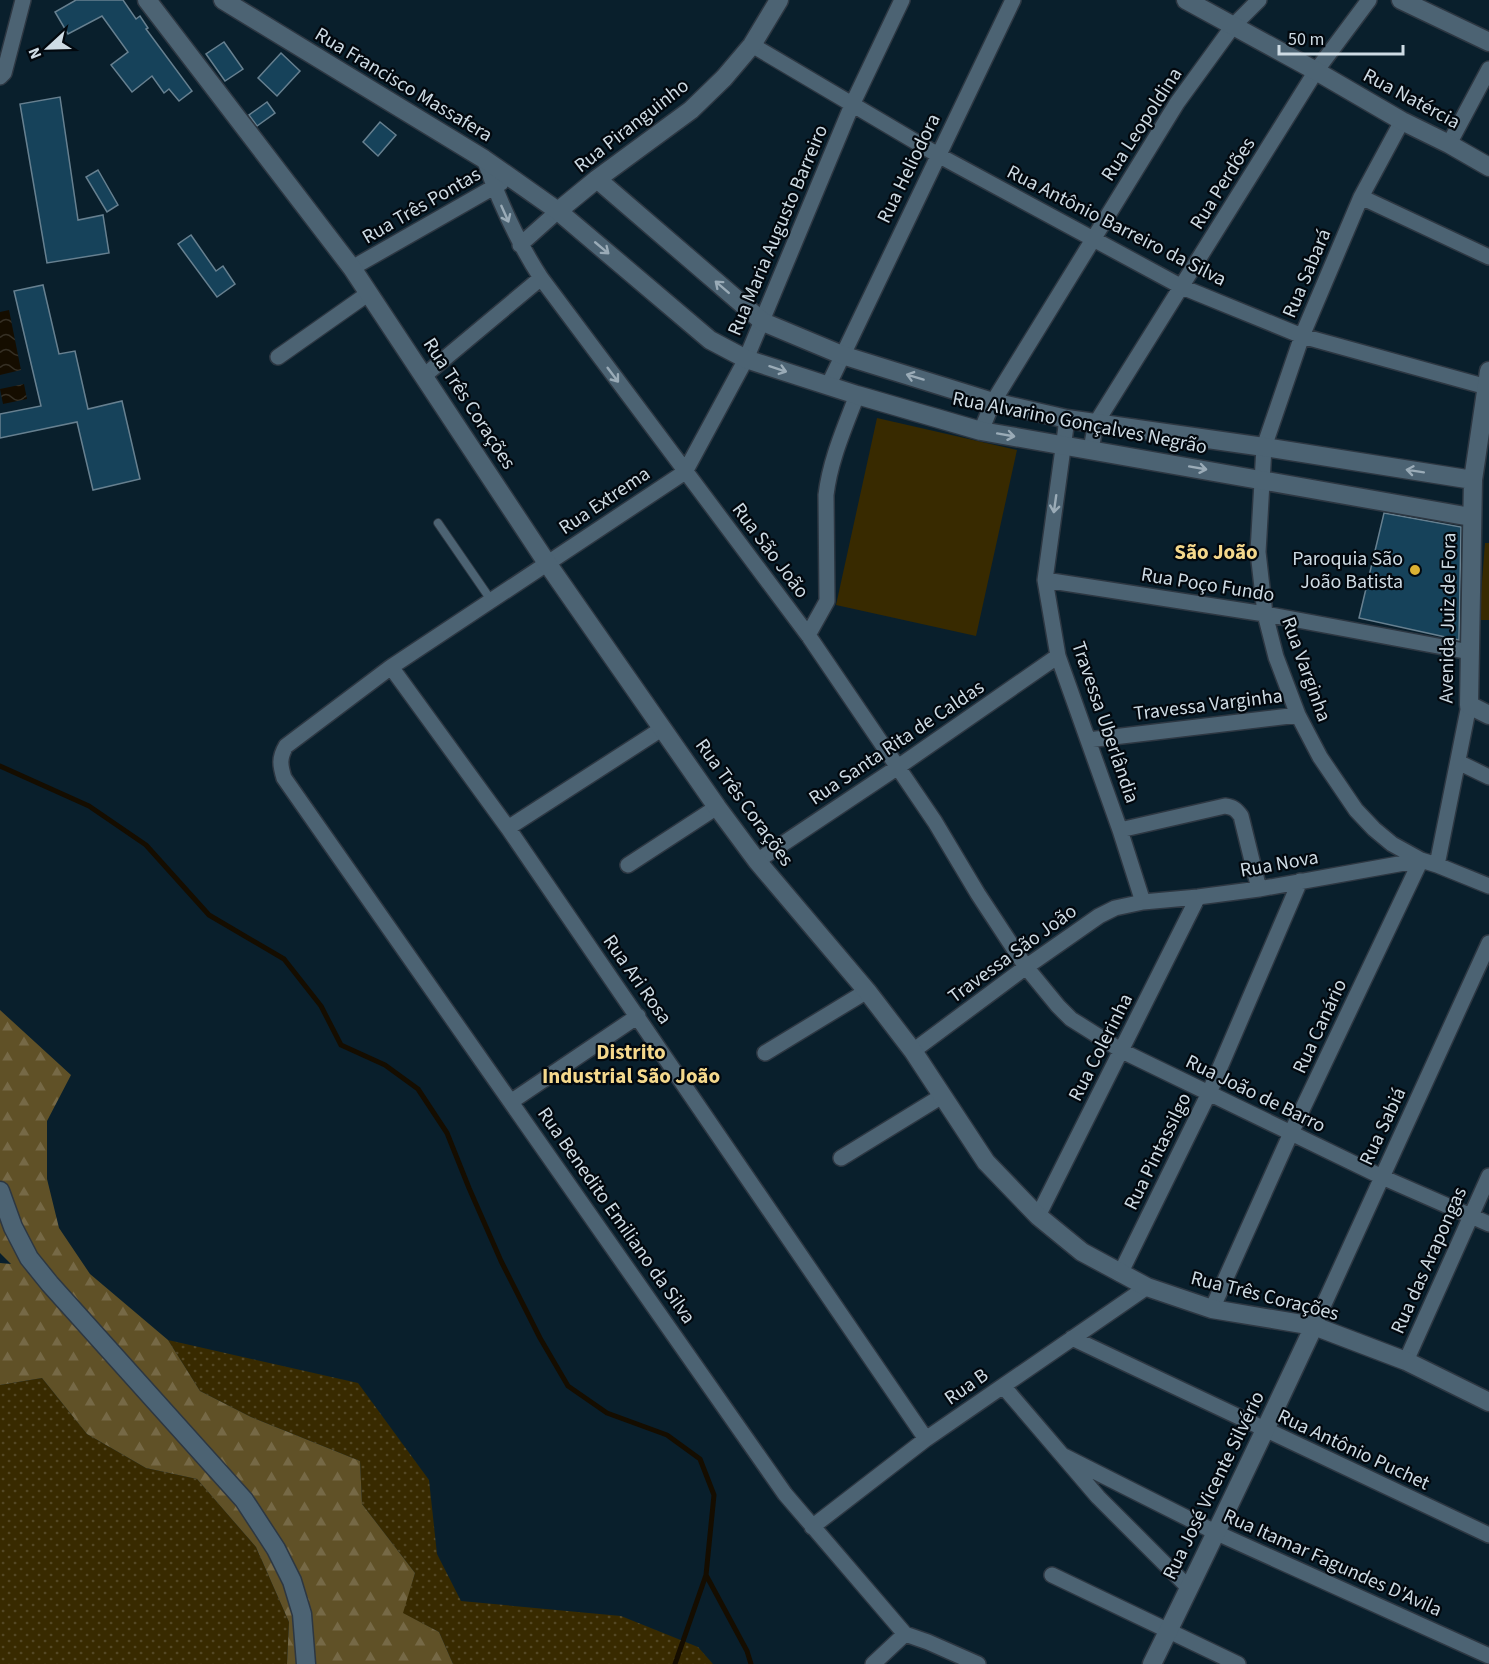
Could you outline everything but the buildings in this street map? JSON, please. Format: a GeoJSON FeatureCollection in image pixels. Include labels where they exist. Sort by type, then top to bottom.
{"type":"FeatureCollection","features":[{"type":"Feature","properties":{"kind":"street"},"geometry":{"type":"LineString","coordinates":[[0,77],[4,73],[10,53],[16,20],[23,0]]}},
{"type":"Feature","properties":{"kind":"street","name":"Rua Três Corações"},"geometry":{"type":"LineString","coordinates":[[147,0],[352,268],[547,562],[717,807],[758,861],[914,1051],[986,1162],[1038,1216],[1082,1252],[1147,1287],[1212,1309],[1314,1326],[1406,1361],[1487,1397]]}},
{"type":"Feature","properties":{"kind":"street","name":"Rua Francisco Massafera"},"geometry":{"type":"LineString","coordinates":[[223,0],[484,159],[558,210]]}},
{"type":"Feature","properties":{"kind":"street","name":"Rua Piranguinho"},"geometry":{"type":"LineString","coordinates":[[520,245],[558,210],[597,179],[691,110],[724,78],[752,45],[780,0]]}},
{"type":"Feature","properties":{"kind":"street","name":"Rua Maria Augusto Barreiro"},"geometry":{"type":"LineString","coordinates":[[685,472],[746,359],[852,105],[902,0]]}},
{"type":"Feature","properties":{"kind":"street","name":"Rua Heliodora"},"geometry":{"type":"LineString","coordinates":[[828,386],[1013,0]]}},
{"type":"Feature","properties":{"kind":"street","name":"Rua Natércia"},"geometry":{"type":"LineString","coordinates":[[1186,0],[1489,167]]}},
{"type":"Feature","properties":{"kind":"street","name":"Rua Leopoldina"},"geometry":{"type":"LineString","coordinates":[[981,431],[993,402],[1177,103],[1233,26],[1259,0]]}},
{"type":"Feature","properties":{"kind":"street","name":"Rua Perdões"},"geometry":{"type":"LineString","coordinates":[[1096,423],[1316,71],[1369,0]]}},
{"type":"Feature","properties":{"kind":"street"},"geometry":{"type":"LineString","coordinates":[[1401,0],[1489,42]]}},
{"type":"Feature","properties":{"kind":"street","name":"Rua Antônio Barreiro da Silva"},"geometry":{"type":"LineString","coordinates":[[752,45],[938,155],[1182,287],[1302,336],[1488,379]]}},
{"type":"Feature","properties":{"kind":"street"},"geometry":{"type":"LineString","coordinates":[[1449,144],[1489,69]]}},
{"type":"Feature","properties":{"kind":"street","name":"Rua Sabará"},"geometry":{"type":"LineString","coordinates":[[1264,447],[1302,336],[1361,197],[1402,121]]}},
{"type":"Feature","properties":{"kind":"street","name":"Rua São João"},"geometry":{"type":"LineString","coordinates":[[484,159],[520,245],[541,278],[808,634],[898,767],[1026,968]]}},
{"type":"Feature","properties":{"kind":"street","name":"Rua Três Pontas"},"geometry":{"type":"LineString","coordinates":[[352,268],[511,178]]}},
{"type":"Feature","properties":{"kind":"street","name":"Rua Alvarino Gonçalves Negrão"},"geometry":{"type":"LineString","coordinates":[[597,179],[763,322],[842,355],[993,402],[1067,419],[1473,480]]}},
{"type":"Feature","properties":{"kind":"street"},"geometry":{"type":"LineString","coordinates":[[1361,197],[1489,257]]}},
{"type":"Feature","properties":{"kind":"street","name":"Rua Alvarino Gonçalves Negrão"},"geometry":{"type":"LineString","coordinates":[[558,210],[710,340],[746,359],[857,395],[981,431],[1471,517]]}},
{"type":"Feature","properties":{"kind":"street"},"geometry":{"type":"LineString","coordinates":[[424,375],[541,278]]}},
{"type":"Feature","properties":{"kind":"street"},"geometry":{"type":"LineString","coordinates":[[278,357],[369,293]]}},
{"type":"Feature","properties":{"kind":"street","name":"Avenida Juiz de Fora"},"geometry":{"type":"LineString","coordinates":[[1437,864],[1469,705],[1473,480],[1488,379]]}},
{"type":"Feature","properties":{"kind":"street"},"geometry":{"type":"LineString","coordinates":[[808,634],[827,601],[828,481],[857,395]]}},
{"type":"Feature","properties":{"kind":"street","name":"Travessa Uberlândia"},"geometry":{"type":"LineString","coordinates":[[1067,419],[1045,580],[1058,656],[1143,902]]}},
{"type":"Feature","properties":{"kind":"street"},"geometry":{"type":"LineString","coordinates":[[1091,449],[1096,423]]}},
{"type":"Feature","properties":{"kind":"street","name":"Rua Varginha"},"geometry":{"type":"LineString","coordinates":[[1264,447],[1258,552],[1265,614],[1276,657],[1298,715],[1320,757],[1356,810],[1374,830],[1392,844],[1421,860]]}},
{"type":"Feature","properties":{"kind":"street","name":"Rua Extrema"},"geometry":{"type":"LineString","coordinates":[[286,746],[392,667],[685,472]]}},
{"type":"Feature","properties":{"kind":"street","name":"Rua Poço Fundo"},"geometry":{"type":"LineString","coordinates":[[1045,580],[1265,614],[1470,651]]}},
{"type":"Feature","properties":{"kind":"street","name":"Rua Santa Rita de Caldas"},"geometry":{"type":"LineString","coordinates":[[758,861],[1058,656]]}},
{"type":"Feature","properties":{"kind":"street","name":"Rua Ari Rosa"},"geometry":{"type":"LineString","coordinates":[[392,667],[508,828],[926,1439]]}},
{"type":"Feature","properties":{"kind":"street"},"geometry":{"type":"LineString","coordinates":[[1469,705],[1489,715]]}},
{"type":"Feature","properties":{"kind":"street","name":"Travessa Varginha"},"geometry":{"type":"LineString","coordinates":[[1088,740],[1298,715]]}},
{"type":"Feature","properties":{"kind":"street"},"geometry":{"type":"LineString","coordinates":[[508,828],[663,728]]}},
{"type":"Feature","properties":{"kind":"street","name":"Rua Benedito Emiliano da Silva"},"geometry":{"type":"LineString","coordinates":[[286,746],[280,756],[284,778],[785,1494],[905,1634]]}},
{"type":"Feature","properties":{"kind":"street"},"geometry":{"type":"LineString","coordinates":[[1458,762],[1489,777]]}},
{"type":"Feature","properties":{"kind":"street"},"geometry":{"type":"LineString","coordinates":[[1120,830],[1225,806],[1232,807],[1240,816],[1259,889]]}},
{"type":"Feature","properties":{"kind":"street"},"geometry":{"type":"LineString","coordinates":[[628,865],[717,807]]}},
{"type":"Feature","properties":{"kind":"street"},"geometry":{"type":"LineString","coordinates":[[1421,860],[1437,864],[1489,886]]}},
{"type":"Feature","properties":{"kind":"street","name":"Rua Nova"},"geometry":{"type":"LineString","coordinates":[[1143,902],[1259,889],[1421,860]]}},
{"type":"Feature","properties":{"kind":"street","name":"Rua Canário"},"geometry":{"type":"LineString","coordinates":[[1212,1309],[1291,1133],[1421,860]]}},
{"type":"Feature","properties":{"kind":"street","name":"Rua Pintassilgo"},"geometry":{"type":"LineString","coordinates":[[1120,1274],[1209,1093],[1300,881]]}},
{"type":"Feature","properties":{"kind":"street","name":"Rua Colerinha"},"geometry":{"type":"LineString","coordinates":[[1038,1216],[1198,897]]}},
{"type":"Feature","properties":{"kind":"street","name":"Travessa São João"},"geometry":{"type":"LineString","coordinates":[[914,1051],[1099,916],[1116,908],[1143,902]]}},
{"type":"Feature","properties":{"kind":"street","name":"Rua Sabiá"},"geometry":{"type":"LineString","coordinates":[[1314,1326],[1489,943]]}},
{"type":"Feature","properties":{"kind":"street","name":"Rua João de Barro"},"geometry":{"type":"LineString","coordinates":[[1026,968],[1071,1019],[1122,1051],[1382,1176],[1489,1224]]}},
{"type":"Feature","properties":{"kind":"street"},"geometry":{"type":"LineString","coordinates":[[765,1053],[867,991]]}},
{"type":"Feature","properties":{"kind":"street"},"geometry":{"type":"LineString","coordinates":[[512,1101],[638,1016]]}},
{"type":"Feature","properties":{"kind":"street"},"geometry":{"type":"LineString","coordinates":[[841,1158],[942,1096]]}},
{"type":"Feature","properties":{"kind":"street","name":"Rua das Arapongas"},"geometry":{"type":"LineString","coordinates":[[1406,1361],[1489,1176]]}},
{"type":"Feature","properties":{"kind":"street"},"geometry":{"type":"LineString","coordinates":[[0,1191],[13,1227],[29,1258],[251,1509],[276,1549],[292,1581],[302,1614],[306,1664]]}},
{"type":"Feature","properties":{"kind":"street","name":"Rua B"},"geometry":{"type":"LineString","coordinates":[[812,1527],[926,1439],[1147,1287]]}},
{"type":"Feature","properties":{"kind":"street","name":"Rua José Vicente Silvério"},"geometry":{"type":"LineString","coordinates":[[1152,1664],[1188,1587],[1217,1533],[1314,1326]]}},
{"type":"Feature","properties":{"kind":"street","name":"Rua Antônio Puchet"},"geometry":{"type":"LineString","coordinates":[[1072,1338],[1489,1535]]}},
{"type":"Feature","properties":{"kind":"street"},"geometry":{"type":"LineString","coordinates":[[1003,1386],[1098,1497],[1188,1587]]}},
{"type":"Feature","properties":{"kind":"street","name":"Rua Itamar Fagundes D'Avila"},"geometry":{"type":"LineString","coordinates":[[1064,1456],[1217,1533],[1489,1656]]}},
{"type":"Feature","properties":{"kind":"street"},"geometry":{"type":"LineString","coordinates":[[1052,1575],[1238,1664]]}},
{"type":"Feature","properties":{"kind":"street"},"geometry":{"type":"LineString","coordinates":[[873,1664],[905,1634],[978,1664]]}},
{"type":"Feature","properties":{"kind":"lane"},"geometry":{"type":"LineString","coordinates":[[438,523],[491,600]]}},
{"type":"Feature","properties":{"kind":"shaded area"},"geometry":{"type":"Polygon","coordinates":[[[877,418],[1017,450],[976,636],[836,605],[877,418]]]}},
{"type":"Feature","properties":{"kind":"shaded area"},"geometry":{"type":"Polygon","coordinates":[[[1485,543],[1489,543],[1489,620],[1479,620],[1485,543]]]}},
{"type":"Feature","properties":{"kind":"shaded area"},"geometry":{"type":"Polygon","coordinates":[[[168,1340],[358,1383],[429,1480],[437,1554],[461,1601],[621,1616],[698,1647],[713,1664],[453,1664],[439,1632],[402,1613],[415,1573],[362,1504],[360,1461],[251,1417],[200,1391],[168,1340]]]}},
{"type":"Feature","properties":{"kind":"shaded area"},"geometry":{"type":"Polygon","coordinates":[[[42,1378],[87,1434],[146,1468],[197,1479],[256,1547],[289,1622],[287,1664],[0,1664],[0,1385],[42,1378]]]}},
{"type":"Feature","properties":{"kind":"green space"},"geometry":{"type":"Polygon","coordinates":[[[0,1010],[71,1075],[47,1121],[47,1179],[59,1228],[90,1274],[168,1340],[200,1391],[251,1417],[360,1461],[362,1504],[415,1573],[403,1613],[439,1632],[453,1664],[287,1664],[289,1622],[256,1547],[197,1479],[146,1468],[87,1434],[42,1378],[0,1385],[0,1263],[11,1264],[0,1253],[0,1010]]]}},
{"type":"Feature","properties":{"kind":"water"},"geometry":{"type":"Polygon","coordinates":[[[9,310],[21,370],[0,375],[0,312],[9,310]]]}},
{"type":"Feature","properties":{"kind":"water"},"geometry":{"type":"Polygon","coordinates":[[[24,384],[27,399],[3,404],[0,389],[24,384]]]}},
{"type":"Feature","properties":{"kind":"waterway"},"geometry":{"type":"LineString","coordinates":[[0,766],[89,806],[146,845],[209,915],[284,959],[321,1006],[341,1045],[385,1065],[418,1089],[447,1133],[501,1261],[540,1338],[568,1386],[607,1413],[667,1435],[700,1459],[714,1495],[706,1575],[747,1651],[751,1664]]}},
{"type":"Feature","properties":{"kind":"waterway"},"geometry":{"type":"LineString","coordinates":[[675,1664],[706,1575]]}},
{"type":"Feature","properties":{"kind":"place","name":"Paroquia São João Batista"},"geometry":{"type":"Point","coordinates":[1415,570]}},
{"type":"Feature","properties":{"kind":"district","name":"São João"},"geometry":{"type":"Point","coordinates":[1216,552]}},
{"type":"Feature","properties":{"kind":"district","name":"Distrito Industrial São João"},"geometry":{"type":"Point","coordinates":[631,1064]}}]}
